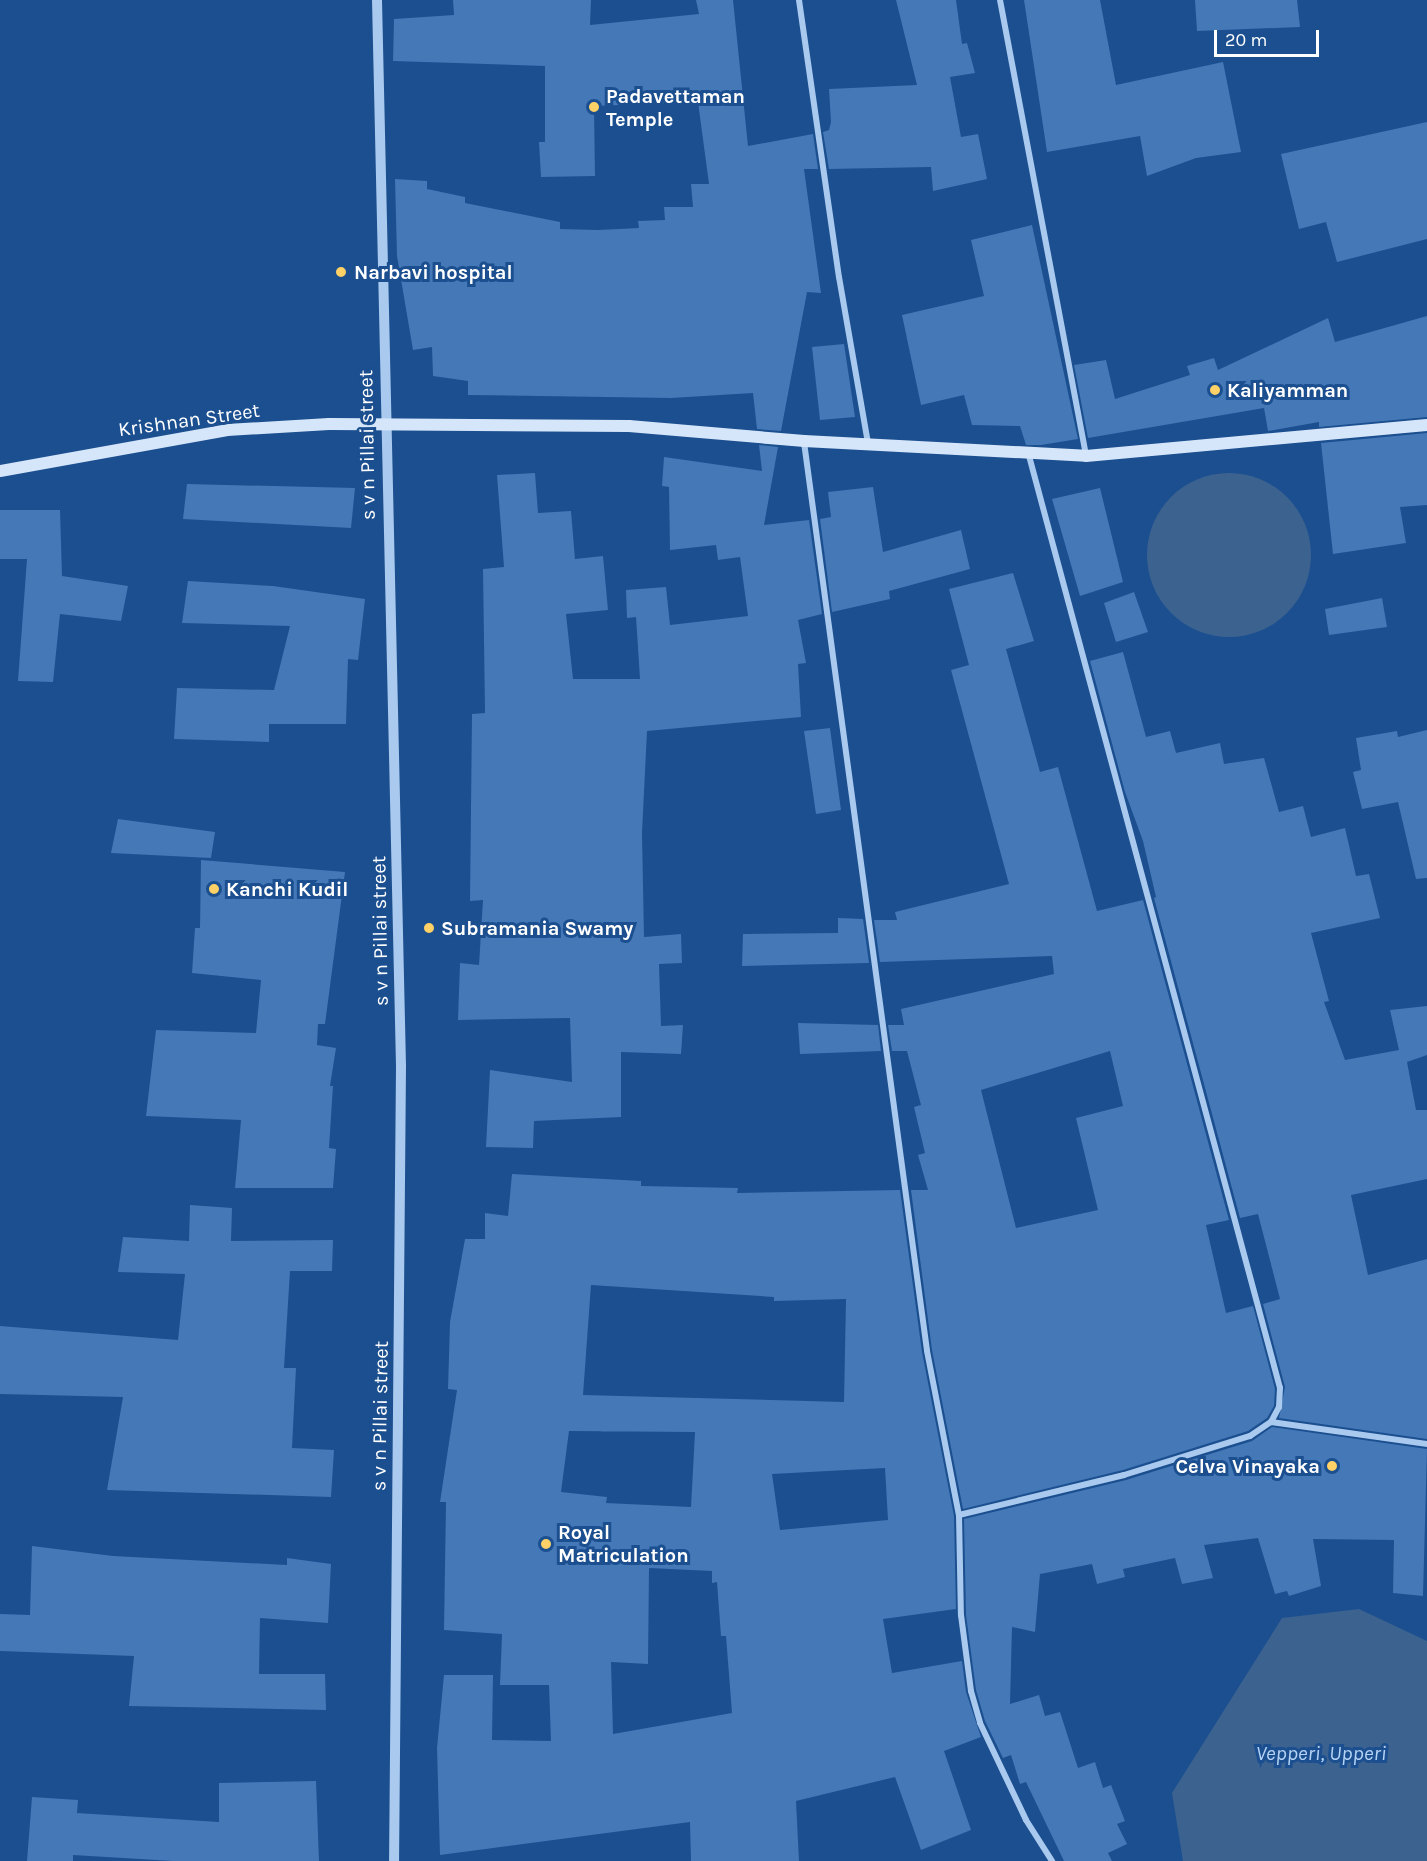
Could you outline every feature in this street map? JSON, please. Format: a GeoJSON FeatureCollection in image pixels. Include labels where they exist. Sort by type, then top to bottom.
{"type":"FeatureCollection","features":[{"type":"Feature","properties":{"kind":"main road","name":"Krishnan Street"},"geometry":{"type":"LineString","coordinates":[[0,471],[227,430],[328,424],[629,426],[804,441],[1086,456],[1427,425]]}},
{"type":"Feature","properties":{"kind":"street","name":"s v n Pillai street"},"geometry":{"type":"LineString","coordinates":[[377,0],[401,1066],[394,1861]]}},
{"type":"Feature","properties":{"kind":"street"},"geometry":{"type":"LineString","coordinates":[[799,0],[868,444]]}},
{"type":"Feature","properties":{"kind":"street"},"geometry":{"type":"LineString","coordinates":[[1000,0],[1086,456]]}},
{"type":"Feature","properties":{"kind":"street"},"geometry":{"type":"LineString","coordinates":[[804,441],[927,1351],[959,1515],[961,1615],[971,1691],[980,1724],[1026,1820],[1052,1861]]}},
{"type":"Feature","properties":{"kind":"street"},"geometry":{"type":"LineString","coordinates":[[959,1515],[1124,1475],[1250,1436],[1271,1422],[1279,1407],[1280,1388],[1028,452]]}},
{"type":"Feature","properties":{"kind":"street"},"geometry":{"type":"LineString","coordinates":[[1271,1422],[1427,1444]]}},
{"type":"Feature","properties":{"kind":"water"},"geometry":{"type":"Polygon","coordinates":[[[1229,473],[1260,479],[1287,497],[1305,524],[1311,555],[1305,586],[1287,613],[1260,631],[1229,637],[1198,631],[1171,613],[1153,586],[1147,555],[1153,524],[1171,497],[1198,479],[1229,473]]]}},
{"type":"Feature","properties":{"kind":"water","name":"Vepperi, Upperi"},"geometry":{"type":"Polygon","coordinates":[[[1359,1609],[1427,1641],[1427,1861],[1183,1861],[1172,1793],[1282,1618],[1359,1609]]]}},
{"type":"Feature","properties":{"kind":"building"},"geometry":{"type":"Polygon","coordinates":[[[453,0],[591,0],[590,25],[699,14],[696,0],[733,0],[748,146],[813,134],[818,169],[804,169],[821,293],[807,292],[781,431],[757,429],[753,393],[671,398],[468,395],[468,381],[433,376],[432,347],[413,350],[397,256],[395,179],[427,181],[427,189],[465,197],[465,203],[560,222],[560,229],[598,230],[639,228],[638,221],[665,220],[664,207],[693,207],[691,184],[709,184],[698,102],[594,106],[595,176],[541,177],[539,142],[545,142],[545,66],[393,61],[394,19],[454,15],[453,0]]]}},
{"type":"Feature","properties":{"kind":"building"},"geometry":{"type":"Polygon","coordinates":[[[896,0],[956,0],[962,44],[967,43],[975,73],[950,77],[961,137],[978,134],[987,179],[933,191],[931,167],[829,169],[823,132],[829,130],[831,122],[829,89],[917,85],[896,0]]]}},
{"type":"Feature","properties":{"kind":"building"},"geometry":{"type":"Polygon","coordinates":[[[1024,0],[1100,0],[1116,85],[1223,62],[1241,152],[1196,158],[1147,176],[1140,136],[1047,152],[1024,0]]]}},
{"type":"Feature","properties":{"kind":"building"},"geometry":{"type":"Polygon","coordinates":[[[1195,0],[1297,0],[1300,27],[1197,31],[1195,0]]]}},
{"type":"Feature","properties":{"kind":"building"},"geometry":{"type":"Polygon","coordinates":[[[1427,122],[1427,239],[1337,262],[1326,222],[1299,229],[1281,154],[1427,122]]]}},
{"type":"Feature","properties":{"kind":"building"},"geometry":{"type":"Polygon","coordinates":[[[1032,225],[1078,439],[1041,445],[1026,445],[1020,426],[972,425],[964,395],[921,405],[902,315],[984,296],[971,240],[1032,225]]]}},
{"type":"Feature","properties":{"kind":"building"},"geometry":{"type":"Polygon","coordinates":[[[1427,316],[1427,417],[1319,427],[1319,422],[1268,431],[1264,408],[1088,438],[1074,365],[1106,360],[1115,399],[1190,375],[1187,366],[1214,358],[1218,370],[1328,318],[1335,342],[1427,316]]]}},
{"type":"Feature","properties":{"kind":"building"},"geometry":{"type":"Polygon","coordinates":[[[844,344],[855,417],[820,420],[812,347],[844,344]]]}},
{"type":"Feature","properties":{"kind":"building"},"geometry":{"type":"Polygon","coordinates":[[[1427,433],[1427,505],[1400,507],[1406,543],[1333,554],[1321,443],[1427,433]]]}},
{"type":"Feature","properties":{"kind":"building"},"geometry":{"type":"Polygon","coordinates":[[[759,445],[778,447],[764,525],[809,520],[822,614],[798,620],[806,663],[798,664],[801,717],[647,731],[642,833],[644,937],[681,934],[682,963],[659,964],[661,1026],[683,1025],[681,1054],[621,1052],[621,1117],[534,1121],[533,1148],[486,1147],[490,1070],[572,1082],[570,1018],[458,1020],[460,963],[479,965],[483,900],[470,901],[472,714],[485,713],[483,569],[504,567],[497,475],[535,473],[538,513],[571,511],[575,559],[603,556],[608,610],[566,614],[573,679],[640,679],[636,617],[627,618],[626,590],[666,587],[670,625],[748,616],[740,557],[718,560],[716,545],[670,550],[669,487],[662,486],[664,457],[762,471],[759,445]]]}},
{"type":"Feature","properties":{"kind":"building"},"geometry":{"type":"Polygon","coordinates":[[[187,484],[355,488],[351,528],[183,519],[187,484]]]}},
{"type":"Feature","properties":{"kind":"building"},"geometry":{"type":"Polygon","coordinates":[[[873,487],[883,552],[961,530],[970,569],[889,591],[890,599],[832,612],[820,519],[831,517],[828,492],[873,487]]]}},
{"type":"Feature","properties":{"kind":"building"},"geometry":{"type":"Polygon","coordinates":[[[1100,488],[1123,582],[1080,596],[1052,499],[1100,488]]]}},
{"type":"Feature","properties":{"kind":"building"},"geometry":{"type":"Polygon","coordinates":[[[0,510],[60,510],[62,576],[128,586],[121,621],[60,614],[53,682],[18,681],[27,559],[0,559],[0,510]]]}},
{"type":"Feature","properties":{"kind":"building"},"geometry":{"type":"Polygon","coordinates":[[[1013,573],[1034,641],[1006,649],[1040,772],[1058,767],[1097,911],[1143,900],[1229,1220],[1206,1225],[1226,1313],[1253,1306],[1275,1389],[1274,1406],[1267,1418],[1248,1431],[1123,1470],[963,1509],[932,1350],[911,1190],[928,1190],[918,1155],[925,1153],[914,1107],[921,1105],[907,1051],[892,1051],[888,1025],[904,1025],[901,1009],[1054,974],[1052,956],[880,962],[874,920],[897,920],[895,912],[1009,884],[951,670],[969,665],[949,589],[1013,573]],[[1110,1051],[981,1090],[1016,1228],[1098,1210],[1076,1118],[1123,1106],[1110,1051]]]}},
{"type":"Feature","properties":{"kind":"building"},"geometry":{"type":"Polygon","coordinates":[[[188,581],[273,586],[365,599],[358,660],[348,659],[346,724],[269,724],[269,742],[174,739],[177,688],[274,690],[290,626],[182,623],[188,581]]]}},
{"type":"Feature","properties":{"kind":"building"},"geometry":{"type":"Polygon","coordinates":[[[1134,592],[1148,632],[1116,642],[1104,603],[1134,592]]]}},
{"type":"Feature","properties":{"kind":"building"},"geometry":{"type":"Polygon","coordinates":[[[1382,598],[1387,627],[1329,635],[1325,609],[1382,598]]]}},
{"type":"Feature","properties":{"kind":"building"},"geometry":{"type":"Polygon","coordinates":[[[1123,652],[1146,737],[1170,731],[1176,753],[1220,743],[1224,764],[1264,758],[1279,812],[1303,806],[1311,837],[1345,828],[1356,876],[1369,874],[1380,918],[1311,933],[1329,1001],[1324,1002],[1345,1060],[1399,1050],[1390,1010],[1427,1006],[1427,1055],[1407,1062],[1416,1110],[1427,1110],[1427,1179],[1351,1195],[1368,1275],[1427,1259],[1427,1439],[1279,1418],[1285,1387],[1263,1304],[1280,1299],[1258,1214],[1240,1218],[1154,898],[1156,897],[1143,841],[1125,792],[1090,661],[1123,652]]]}},
{"type":"Feature","properties":{"kind":"building"},"geometry":{"type":"Polygon","coordinates":[[[830,728],[841,810],[816,814],[804,731],[830,728]]]}},
{"type":"Feature","properties":{"kind":"building"},"geometry":{"type":"Polygon","coordinates":[[[1427,730],[1427,878],[1416,879],[1398,802],[1362,809],[1353,772],[1361,770],[1356,738],[1397,731],[1398,737],[1427,730]]]}},
{"type":"Feature","properties":{"kind":"building"},"geometry":{"type":"Polygon","coordinates":[[[118,819],[215,832],[211,858],[111,853],[118,819]]]}},
{"type":"Feature","properties":{"kind":"building"},"geometry":{"type":"Polygon","coordinates":[[[201,860],[345,872],[325,1024],[318,1024],[317,1045],[336,1048],[330,1086],[333,1086],[329,1148],[336,1149],[333,1188],[235,1188],[241,1120],[146,1116],[156,1030],[256,1033],[261,980],[192,973],[195,928],[200,928],[201,860]]]}},
{"type":"Feature","properties":{"kind":"building"},"geometry":{"type":"Polygon","coordinates":[[[838,918],[863,919],[869,963],[742,966],[743,934],[838,933],[838,918]]]}},
{"type":"Feature","properties":{"kind":"building"},"geometry":{"type":"Polygon","coordinates":[[[798,1023],[878,1025],[881,1051],[800,1054],[798,1023]]]}},
{"type":"Feature","properties":{"kind":"building"},"geometry":{"type":"Polygon","coordinates":[[[512,1174],[641,1181],[641,1186],[738,1188],[737,1193],[900,1190],[922,1352],[954,1516],[956,1609],[883,1619],[892,1673],[962,1661],[966,1692],[981,1737],[944,1751],[971,1830],[921,1850],[895,1777],[796,1801],[799,1861],[691,1861],[690,1822],[440,1855],[437,1748],[444,1675],[493,1675],[492,1740],[551,1741],[549,1685],[500,1685],[502,1634],[444,1630],[446,1502],[440,1502],[457,1390],[448,1389],[450,1322],[465,1239],[485,1239],[485,1213],[508,1216],[512,1174]],[[591,1285],[583,1395],[844,1402],[846,1299],[774,1301],[774,1297],[591,1285]],[[569,1431],[561,1492],[607,1497],[606,1503],[691,1507],[695,1432],[569,1431]],[[885,1468],[772,1474],[780,1530],[888,1520],[885,1468]],[[649,1568],[648,1664],[611,1662],[613,1734],[732,1713],[726,1636],[721,1636],[717,1582],[712,1583],[712,1571],[649,1568]]]}},
{"type":"Feature","properties":{"kind":"building"},"geometry":{"type":"Polygon","coordinates":[[[190,1205],[232,1208],[231,1241],[333,1240],[332,1271],[290,1271],[284,1368],[296,1368],[292,1448],[334,1450],[331,1497],[107,1490],[123,1397],[0,1394],[0,1326],[178,1340],[185,1274],[118,1272],[123,1237],[189,1241],[190,1205]]]}},
{"type":"Feature","properties":{"kind":"building"},"geometry":{"type":"Polygon","coordinates":[[[1272,1427],[1427,1449],[1423,1596],[1393,1593],[1394,1540],[1313,1539],[1321,1586],[1289,1596],[1287,1591],[1275,1594],[1258,1538],[1204,1545],[1213,1578],[1182,1584],[1175,1558],[1123,1569],[1125,1577],[1097,1584],[1092,1564],[1040,1574],[1035,1632],[1012,1627],[1010,1704],[1039,1695],[1045,1716],[1060,1712],[1078,1768],[1095,1762],[1103,1788],[1111,1785],[1125,1821],[1117,1824],[1127,1844],[1108,1853],[1112,1861],[1064,1861],[1026,1782],[1020,1784],[1011,1755],[1003,1758],[985,1721],[976,1690],[966,1615],[964,1519],[1126,1480],[1252,1441],[1272,1427]]]}},
{"type":"Feature","properties":{"kind":"building"},"geometry":{"type":"Polygon","coordinates":[[[32,1546],[113,1556],[287,1565],[287,1558],[331,1564],[328,1623],[260,1618],[259,1674],[325,1674],[326,1710],[129,1706],[134,1656],[0,1651],[0,1614],[30,1615],[32,1546]]]}},
{"type":"Feature","properties":{"kind":"building"},"geometry":{"type":"Polygon","coordinates":[[[316,1781],[319,1861],[173,1861],[73,1855],[73,1861],[27,1861],[32,1797],[78,1800],[77,1813],[219,1822],[219,1783],[316,1781]]]}},
{"type":"Feature","properties":{"kind":"place","name":"Padavettaman Temple"},"geometry":{"type":"Point","coordinates":[594,107]}},
{"type":"Feature","properties":{"kind":"place","name":"Narbavi hospital"},"geometry":{"type":"Point","coordinates":[341,272]}},
{"type":"Feature","properties":{"kind":"place","name":"Kaliyamman"},"geometry":{"type":"Point","coordinates":[1215,390]}},
{"type":"Feature","properties":{"kind":"place","name":"Kanchi Kudil"},"geometry":{"type":"Point","coordinates":[214,889]}},
{"type":"Feature","properties":{"kind":"place","name":"Subramania Swamy"},"geometry":{"type":"Point","coordinates":[429,928]}},
{"type":"Feature","properties":{"kind":"place","name":"Celva Vinayaka"},"geometry":{"type":"Point","coordinates":[1332,1466]}},
{"type":"Feature","properties":{"kind":"place","name":"Royal Matriculation"},"geometry":{"type":"Point","coordinates":[546,1544]}}]}
